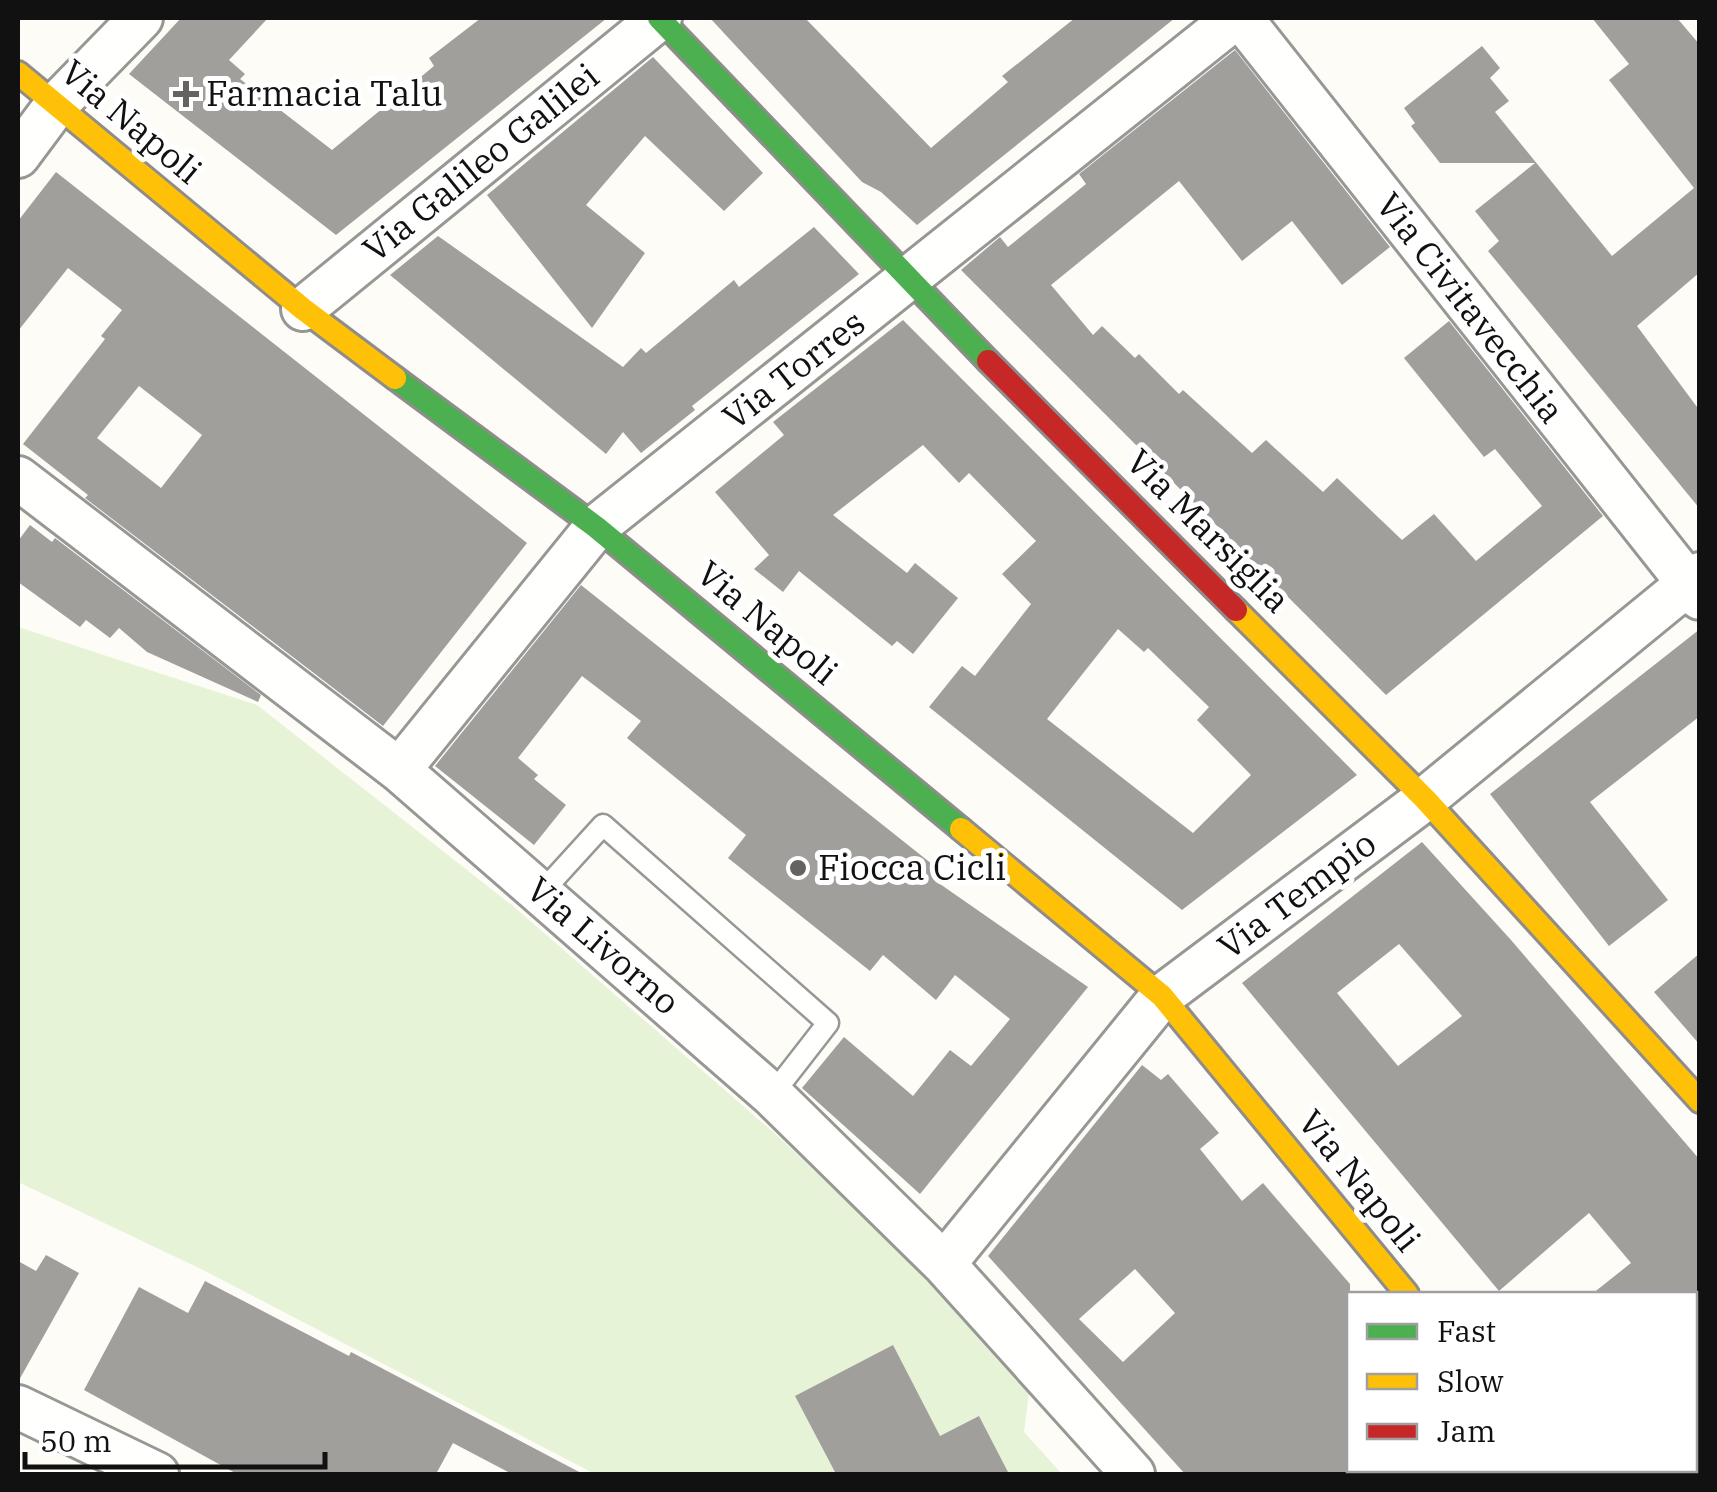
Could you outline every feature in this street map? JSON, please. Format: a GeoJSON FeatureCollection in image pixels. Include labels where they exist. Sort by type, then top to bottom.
{"type":"FeatureCollection","features":[{"type":"Feature","properties":{"kind":"main road","name":"Via Marsiglia"},"geometry":{"type":"LineString","coordinates":[[659,18],[907,280],[1425,798],[1700,1101]]}},
{"type":"Feature","properties":{"kind":"main road","name":"Via Napoli"},"geometry":{"type":"LineString","coordinates":[[18,73],[302,308],[596,526],[1162,996],[1405,1292]]}},
{"type":"Feature","properties":{"kind":"street"},"geometry":{"type":"LineString","coordinates":[[18,156],[56,105],[141,18]]}},
{"type":"Feature","properties":{"kind":"street","name":"Via Galileo Galilei"},"geometry":{"type":"LineString","coordinates":[[302,308],[659,18]]}},
{"type":"Feature","properties":{"kind":"street","name":"Via Torres"},"geometry":{"type":"LineString","coordinates":[[399,770],[596,526],[1238,18]]}},
{"type":"Feature","properties":{"kind":"street","name":"Via Civitavecchia"},"geometry":{"type":"LineString","coordinates":[[1238,18],[1696,585]]}},
{"type":"Feature","properties":{"kind":"street","name":"Via Livorno"},"geometry":{"type":"LineString","coordinates":[[18,478],[399,770],[772,1095],[944,1264],[1134,1474]]}},
{"type":"Feature","properties":{"kind":"street","name":"Via Tempio"},"geometry":{"type":"LineString","coordinates":[[944,1264],[1162,996],[1425,798],[1696,585]]}},
{"type":"Feature","properties":{"kind":"street"},"geometry":{"type":"LineString","coordinates":[[18,1408],[157,1474]]}},
{"type":"Feature","properties":{"kind":"lane"},"geometry":{"type":"LineString","coordinates":[[542,892],[603,825],[828,1023],[772,1095]]}},
{"type":"Feature","properties":{"kind":"green space"},"geometry":{"type":"Polygon","coordinates":[[[18,627],[257,705],[513,906],[782,1140],[1031,1377],[1024,1432],[1062,1474],[595,1474],[201,1269],[18,1182],[18,627]]]}},
{"type":"Feature","properties":{"kind":"building"},"geometry":{"type":"Polygon","coordinates":[[[181,18],[268,18],[229,60],[245,74],[240,79],[332,150],[434,66],[429,58],[481,18],[607,18],[336,235],[129,74],[181,18]]]}},
{"type":"Feature","properties":{"kind":"building"},"geometry":{"type":"Polygon","coordinates":[[[710,18],[805,18],[931,148],[1008,82],[1002,76],[1075,18],[1175,18],[917,225],[881,192],[862,182],[710,18]]]}},
{"type":"Feature","properties":{"kind":"building"},"geometry":{"type":"Polygon","coordinates":[[[1592,18],[1677,18],[1700,45],[1700,272],[1637,326],[1700,411],[1700,509],[1488,251],[1499,241],[1475,211],[1535,163],[1440,163],[1411,126],[1415,123],[1404,108],[1482,46],[1500,68],[1490,78],[1509,101],[1495,112],[1612,256],[1694,188],[1609,80],[1629,64],[1592,18]]]}},
{"type":"Feature","properties":{"kind":"building"},"geometry":{"type":"Polygon","coordinates":[[[1235,50],[1390,247],[1342,285],[1292,221],[1242,261],[1179,181],[1051,285],[1093,335],[1102,326],[1135,358],[1139,354],[1179,394],[1183,390],[1252,453],[1266,440],[1323,492],[1337,478],[1402,540],[1434,514],[1476,561],[1542,506],[1495,449],[1484,457],[1404,358],[1449,321],[1603,516],[1386,695],[961,270],[1000,237],[1008,247],[1086,184],[1079,174],[1235,50]]]}},
{"type":"Feature","properties":{"kind":"building"},"geometry":{"type":"Polygon","coordinates":[[[653,57],[763,173],[724,211],[645,136],[586,205],[645,253],[592,328],[487,195],[653,57]]]}},
{"type":"Feature","properties":{"kind":"building"},"geometry":{"type":"Polygon","coordinates":[[[56,172],[527,543],[383,726],[85,498],[88,495],[23,444],[105,339],[101,336],[122,310],[68,268],[18,331],[18,221],[56,172]],[[139,386],[97,438],[161,488],[202,435],[139,386]]]}},
{"type":"Feature","properties":{"kind":"building"},"geometry":{"type":"Polygon","coordinates":[[[814,227],[859,274],[692,406],[695,410],[641,453],[623,432],[606,454],[390,275],[438,236],[623,367],[641,348],[646,353],[734,280],[739,287],[814,227]]]}},
{"type":"Feature","properties":{"kind":"building"},"geometry":{"type":"Polygon","coordinates":[[[903,320],[1357,775],[1182,910],[929,707],[962,666],[975,676],[1031,604],[1002,574],[1036,541],[969,473],[959,483],[923,445],[833,515],[907,573],[915,563],[958,598],[913,654],[897,641],[892,646],[799,571],[783,592],[754,569],[769,555],[715,492],[784,435],[773,422],[903,320]],[[1118,629],[1047,719],[1193,833],[1251,775],[1197,720],[1209,707],[1148,648],[1144,652],[1118,629]]]}},
{"type":"Feature","properties":{"kind":"building"},"geometry":{"type":"Polygon","coordinates":[[[30,525],[52,542],[55,538],[261,695],[258,702],[147,652],[119,628],[110,638],[86,620],[80,627],[18,582],[18,541],[30,525]]]}},
{"type":"Feature","properties":{"kind":"building"},"geometry":{"type":"Polygon","coordinates":[[[581,585],[947,876],[940,884],[1088,987],[920,1194],[802,1088],[844,1037],[913,1096],[950,1050],[971,1066],[1010,1019],[955,975],[936,1000],[883,955],[870,971],[728,858],[746,835],[627,738],[641,721],[582,676],[518,758],[538,775],[534,779],[566,805],[534,845],[435,766],[581,585]]]}},
{"type":"Feature","properties":{"kind":"building"},"geometry":{"type":"Polygon","coordinates":[[[1700,629],[1700,716],[1590,802],[1668,900],[1609,946],[1490,794],[1700,629]]]}},
{"type":"Feature","properties":{"kind":"building"},"geometry":{"type":"Polygon","coordinates":[[[1422,842],[1700,1160],[1700,1294],[1595,1292],[1631,1263],[1589,1213],[1499,1291],[1242,983],[1422,842]],[[1399,944],[1337,993],[1398,1066],[1462,1016],[1399,944]]]}},
{"type":"Feature","properties":{"kind":"building"},"geometry":{"type":"Polygon","coordinates":[[[1700,953],[1700,1045],[1654,992],[1700,953]]]}},
{"type":"Feature","properties":{"kind":"building"},"geometry":{"type":"Polygon","coordinates":[[[1142,1065],[1161,1080],[1168,1074],[1219,1133],[1200,1149],[1242,1201],[1263,1183],[1350,1284],[1350,1474],[1185,1474],[988,1256],[1142,1065]],[[1135,1269],[1079,1319],[1123,1362],[1175,1313],[1135,1269]]]}},
{"type":"Feature","properties":{"kind":"building"},"geometry":{"type":"Polygon","coordinates":[[[46,1255],[79,1273],[18,1382],[18,1261],[36,1271],[46,1255]]]}},
{"type":"Feature","properties":{"kind":"building"},"geometry":{"type":"Polygon","coordinates":[[[205,1281],[349,1356],[351,1352],[583,1474],[512,1474],[453,1443],[436,1474],[237,1474],[84,1390],[139,1287],[188,1313],[205,1281]]]}},
{"type":"Feature","properties":{"kind":"building"},"geometry":{"type":"Polygon","coordinates":[[[893,1345],[940,1436],[979,1416],[1009,1474],[836,1474],[795,1396],[893,1345]]]}},
{"type":"Feature","properties":{"kind":"traffic: fast"},"geometry":{"type":"LineString","coordinates":[[659,18],[988,361]]}},
{"type":"Feature","properties":{"kind":"traffic: fast"},"geometry":{"type":"LineString","coordinates":[[395,378],[596,527],[961,829]]}},
{"type":"Feature","properties":{"kind":"traffic: slow"},"geometry":{"type":"LineString","coordinates":[[18,73],[303,309],[395,378]]}},
{"type":"Feature","properties":{"kind":"traffic: slow"},"geometry":{"type":"LineString","coordinates":[[1236,610],[1425,799],[1700,1101]]}},
{"type":"Feature","properties":{"kind":"traffic: slow"},"geometry":{"type":"LineString","coordinates":[[961,829],[1162,996],[1405,1292]]}},
{"type":"Feature","properties":{"kind":"traffic: jam"},"geometry":{"type":"LineString","coordinates":[[988,361],[1236,610]]}},
{"type":"Feature","properties":{"kind":"place","name":"Farmacia Talu"},"geometry":{"type":"Point","coordinates":[186,94]}},
{"type":"Feature","properties":{"kind":"place","name":"Fiocca Cicli"},"geometry":{"type":"Point","coordinates":[798,868]}}]}
